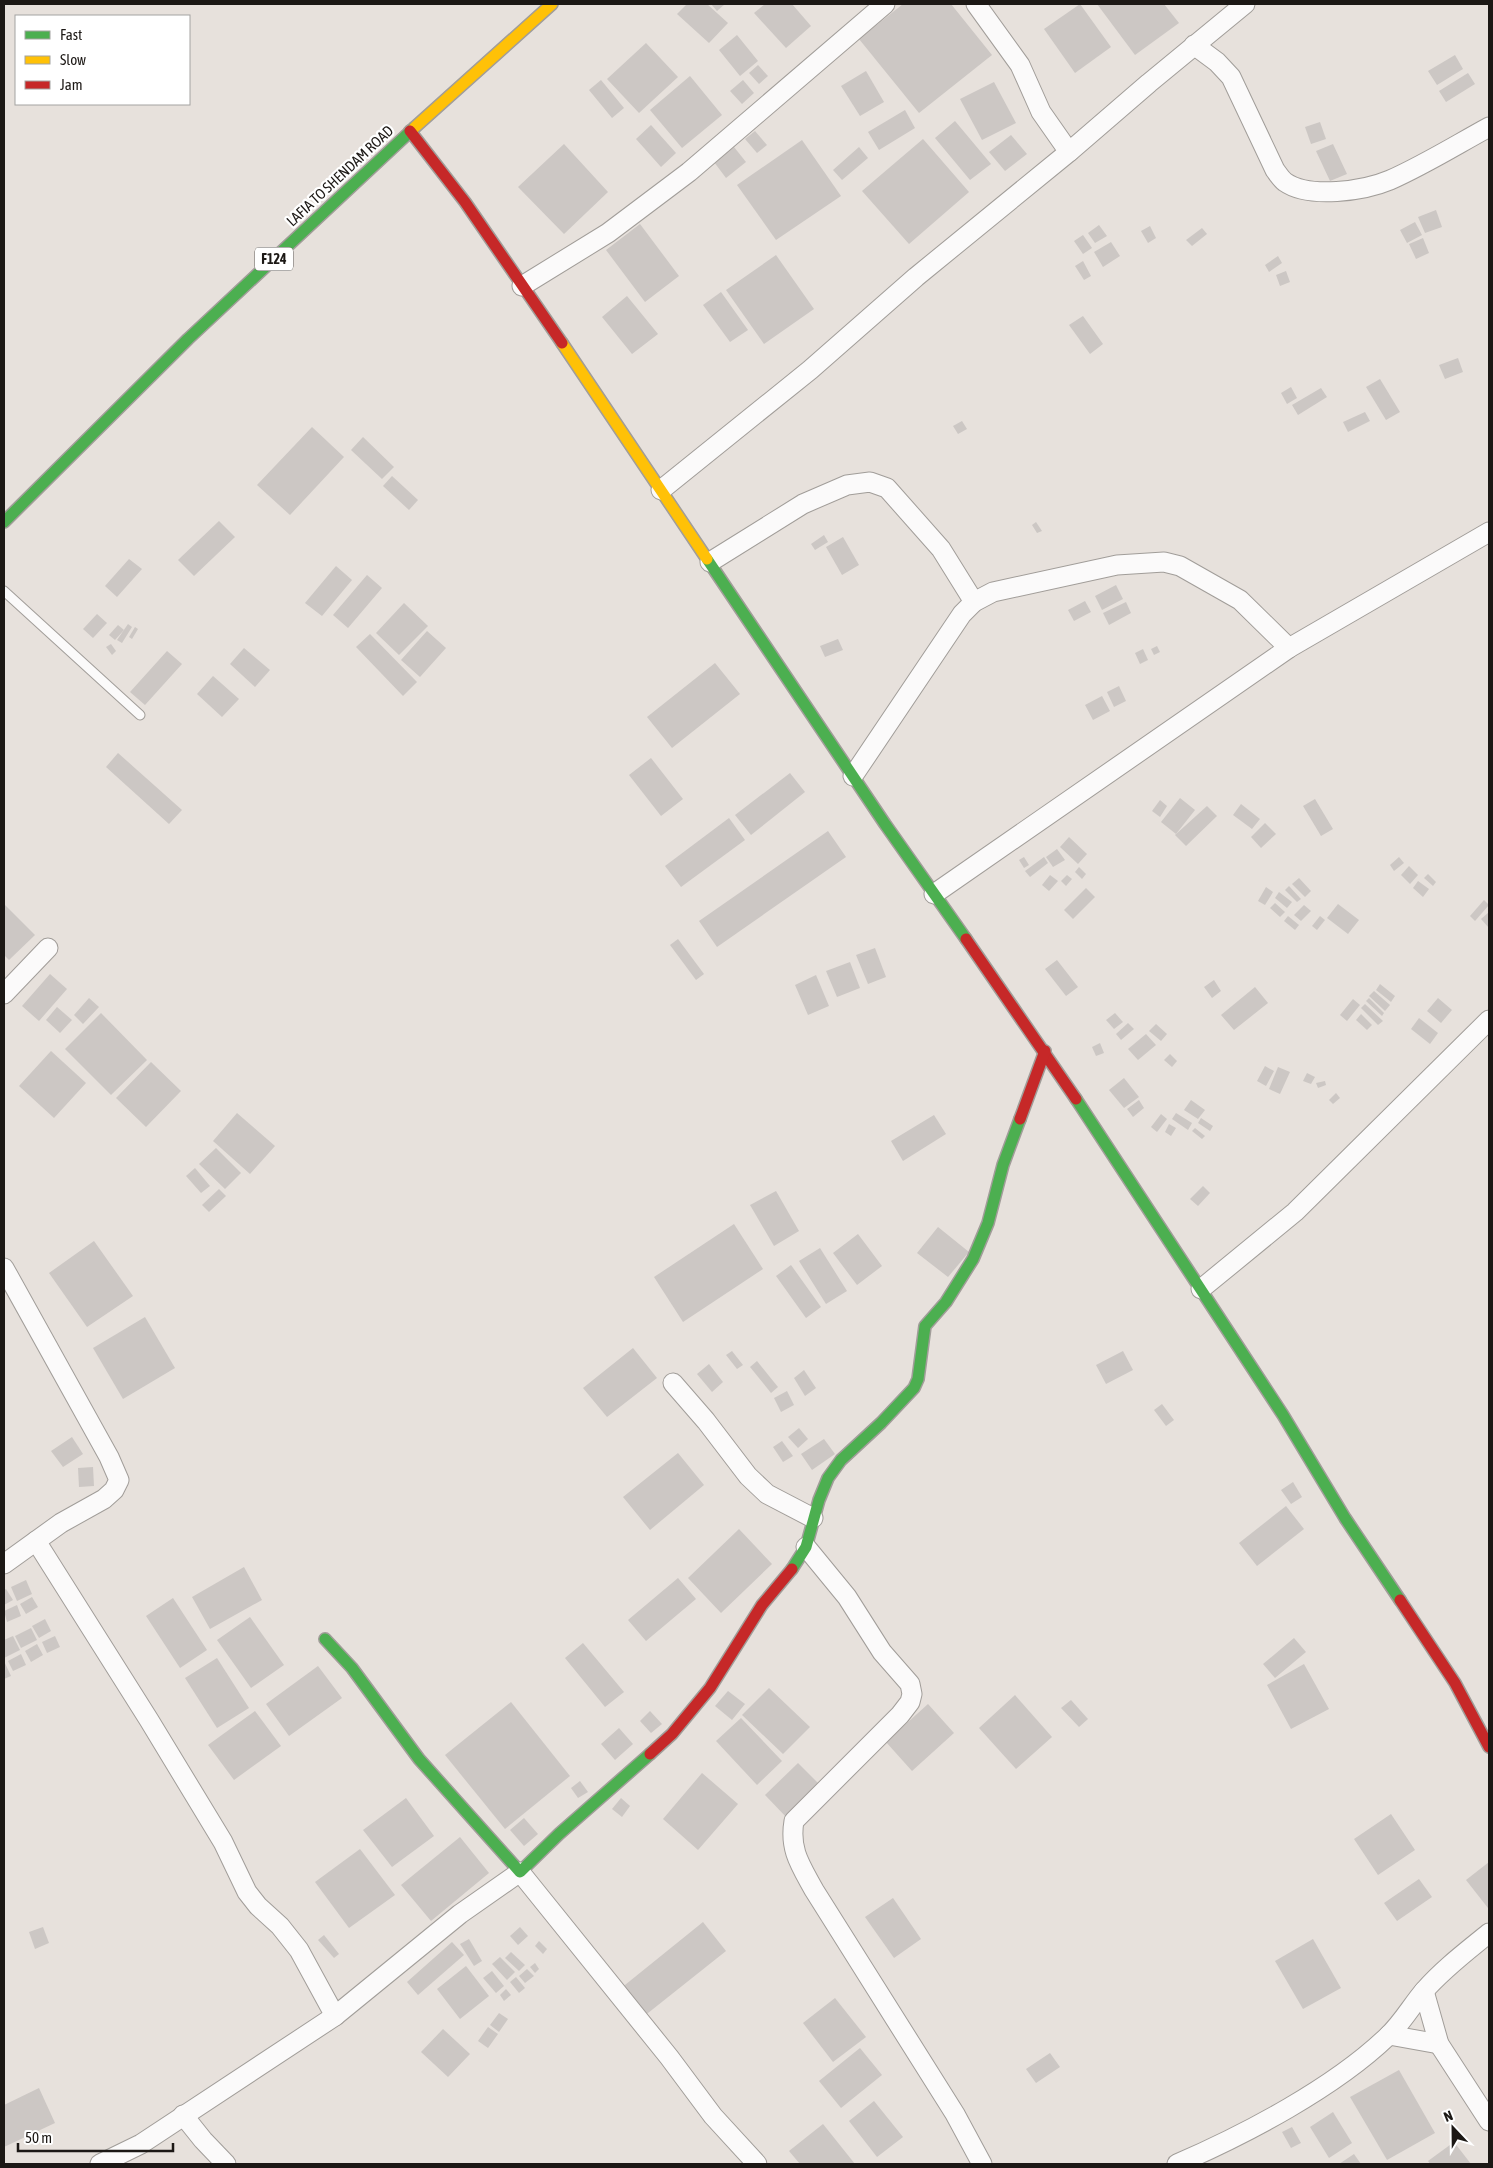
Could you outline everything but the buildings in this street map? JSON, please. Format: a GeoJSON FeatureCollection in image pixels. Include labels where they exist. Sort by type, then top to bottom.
{"type":"FeatureCollection","features":[{"type":"Feature","properties":{"kind":"street","name":"LAFIA TO SHENDAM ROAD"},"geometry":{"type":"LineString","coordinates":[[4,522],[109,420],[188,339],[410,131],[552,4]]}},
{"type":"Feature","properties":{"kind":"street"},"geometry":{"type":"LineString","coordinates":[[522,286],[608,233],[689,172],[886,4]]}},
{"type":"Feature","properties":{"kind":"street"},"geometry":{"type":"LineString","coordinates":[[976,4],[1020,65],[1041,112],[1069,152]]}},
{"type":"Feature","properties":{"kind":"street"},"geometry":{"type":"LineString","coordinates":[[661,490],[810,370],[916,277],[1069,152],[1245,4]]}},
{"type":"Feature","properties":{"kind":"street"},"geometry":{"type":"LineString","coordinates":[[1194,45],[1217,62],[1231,77],[1275,170],[1284,181],[1293,186],[1325,191],[1362,189],[1390,180],[1489,127]]}},
{"type":"Feature","properties":{"kind":"street"},"geometry":{"type":"LineString","coordinates":[[410,131],[465,202],[853,776],[1045,1051],[1282,1414],[1345,1518],[1455,1682],[1489,1747]]}},
{"type":"Feature","properties":{"kind":"street"},"geometry":{"type":"LineString","coordinates":[[710,562],[803,504],[847,485],[870,482],[887,488],[941,549],[974,602]]}},
{"type":"Feature","properties":{"kind":"street"},"geometry":{"type":"LineString","coordinates":[[934,894],[1288,648],[1489,532]]}},
{"type":"Feature","properties":{"kind":"street"},"geometry":{"type":"LineString","coordinates":[[853,776],[962,614],[974,602],[993,592],[1118,565],[1164,562],[1180,566],[1240,600],[1288,648]]}},
{"type":"Feature","properties":{"kind":"street"},"geometry":{"type":"LineString","coordinates":[[4,994],[48,948]]}},
{"type":"Feature","properties":{"kind":"street"},"geometry":{"type":"LineString","coordinates":[[1201,1288],[1295,1212],[1489,1020]]}},
{"type":"Feature","properties":{"kind":"street"},"geometry":{"type":"LineString","coordinates":[[100,2164],[141,2144],[335,2016],[460,1914],[520,1872],[672,1734],[710,1688],[762,1605],[790,1573],[806,1547],[828,1478],[841,1460],[882,1423],[914,1388],[918,1379],[925,1326],[946,1302],[973,1259],[988,1223],[1003,1165],[1045,1051]]}},
{"type":"Feature","properties":{"kind":"street"},"geometry":{"type":"LineString","coordinates":[[4,1268],[109,1458],[119,1480],[114,1490],[104,1499],[61,1523],[4,1564]]}},
{"type":"Feature","properties":{"kind":"street"},"geometry":{"type":"LineString","coordinates":[[673,1383],[706,1420],[748,1476],[767,1494],[814,1518]]}},
{"type":"Feature","properties":{"kind":"street"},"geometry":{"type":"LineString","coordinates":[[36,1541],[150,1720],[223,1842],[247,1892],[258,1906],[280,1926],[299,1950],[335,2016]]}},
{"type":"Feature","properties":{"kind":"street"},"geometry":{"type":"LineString","coordinates":[[806,1547],[847,1597],[882,1652],[906,1680],[912,1694],[910,1702],[900,1716],[794,1821],[792,1838],[797,1858],[814,1890],[955,2114],[982,2164]]}},
{"type":"Feature","properties":{"kind":"street"},"geometry":{"type":"LineString","coordinates":[[325,1639],[352,1668],[419,1759],[520,1872],[669,2057],[713,2116],[758,2164]]}},
{"type":"Feature","properties":{"kind":"street"},"geometry":{"type":"LineString","coordinates":[[1177,2164],[1234,2137],[1312,2093],[1345,2071],[1389,2035],[1440,1974],[1489,1933]]}},
{"type":"Feature","properties":{"kind":"street"},"geometry":{"type":"LineString","coordinates":[[1424,1991],[1440,2044],[1489,2121]]}},
{"type":"Feature","properties":{"kind":"street"},"geometry":{"type":"LineString","coordinates":[[1389,2035],[1440,2044]]}},
{"type":"Feature","properties":{"kind":"street"},"geometry":{"type":"LineString","coordinates":[[183,2115],[226,2164]]}},
{"type":"Feature","properties":{"kind":"lane"},"geometry":{"type":"LineString","coordinates":[[4,591],[140,715]]}},
{"type":"Feature","properties":{"kind":"traffic: fast"},"geometry":{"type":"LineString","coordinates":[[4,522],[188,339],[414,128]]}},
{"type":"Feature","properties":{"kind":"traffic: fast"},"geometry":{"type":"LineString","coordinates":[[707,559],[885,824],[966,939]]}},
{"type":"Feature","properties":{"kind":"traffic: fast"},"geometry":{"type":"LineString","coordinates":[[1076,1099],[1283,1415],[1345,1518],[1400,1600]]}},
{"type":"Feature","properties":{"kind":"traffic: fast"},"geometry":{"type":"LineString","coordinates":[[792,1569],[806,1547],[819,1500],[828,1478],[841,1460],[881,1423],[914,1388],[918,1379],[925,1326],[946,1302],[973,1259],[988,1223],[1003,1165],[1020,1119]]}},
{"type":"Feature","properties":{"kind":"traffic: fast"},"geometry":{"type":"LineString","coordinates":[[325,1639],[352,1668],[419,1759],[520,1872],[559,1834],[650,1754]]}},
{"type":"Feature","properties":{"kind":"traffic: slow"},"geometry":{"type":"LineString","coordinates":[[414,128],[552,4]]}},
{"type":"Feature","properties":{"kind":"traffic: slow"},"geometry":{"type":"LineString","coordinates":[[562,343],[707,559]]}},
{"type":"Feature","properties":{"kind":"traffic: jam"},"geometry":{"type":"LineString","coordinates":[[410,131],[465,202],[562,343]]}},
{"type":"Feature","properties":{"kind":"traffic: jam"},"geometry":{"type":"LineString","coordinates":[[966,939],[1076,1099]]}},
{"type":"Feature","properties":{"kind":"traffic: jam"},"geometry":{"type":"LineString","coordinates":[[1020,1119],[1045,1051]]}},
{"type":"Feature","properties":{"kind":"traffic: jam"},"geometry":{"type":"LineString","coordinates":[[650,1754],[672,1734],[710,1688],[762,1605],[792,1569]]}},
{"type":"Feature","properties":{"kind":"traffic: jam"},"geometry":{"type":"LineString","coordinates":[[1400,1600],[1455,1683],[1489,1747]]}}]}
